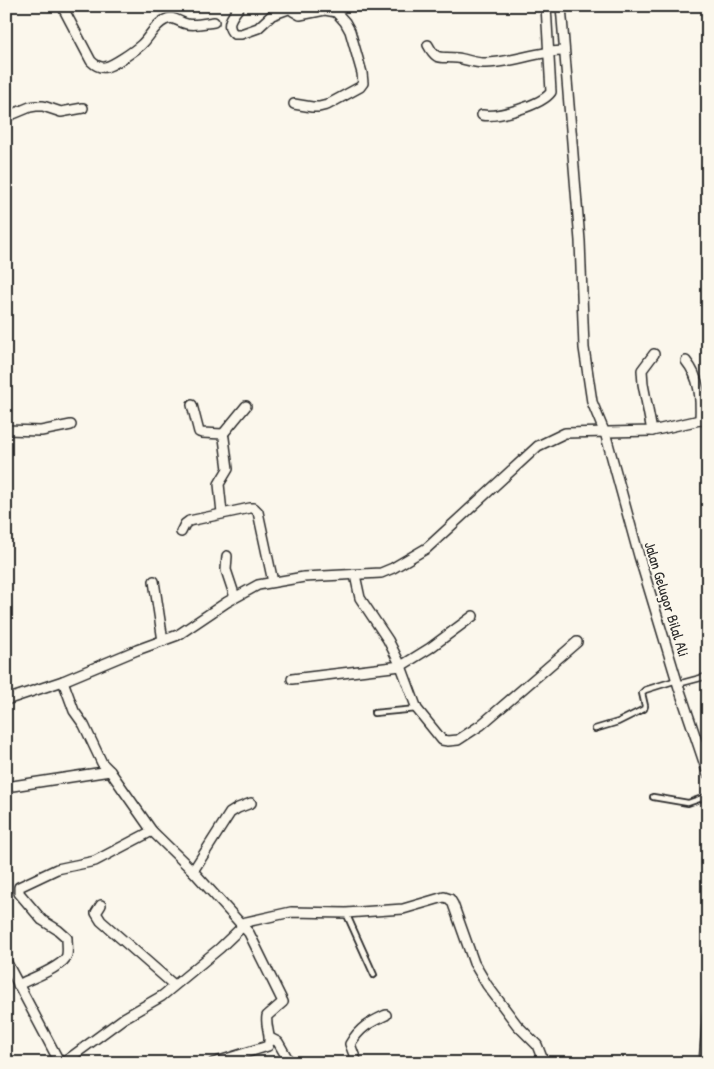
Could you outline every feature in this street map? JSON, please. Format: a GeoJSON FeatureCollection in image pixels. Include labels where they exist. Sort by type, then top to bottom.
{"type":"FeatureCollection","features":[{"type":"Feature","properties":{"kind":"street"},"geometry":{"type":"LineString","coordinates":[[62,6],[91,61],[96,66],[104,68],[112,65],[142,45],[151,32],[165,20],[171,18],[185,24],[214,22]]}},
{"type":"Feature","properties":{"kind":"street"},"geometry":{"type":"LineString","coordinates":[[240,6],[229,22],[230,29],[234,34],[241,34],[258,28],[272,15],[290,7],[300,15],[322,10],[336,12],[350,31],[362,74],[363,83],[360,87],[320,107],[294,104]]}},
{"type":"Feature","properties":{"kind":"street"},"geometry":{"type":"LineString","coordinates":[[482,115],[493,116],[505,113],[538,102],[549,94],[551,88],[546,6]]}},
{"type":"Feature","properties":{"kind":"street","name":"Jalan Gelugor Bilal Ali"},"geometry":{"type":"LineString","coordinates":[[561,6],[563,51],[580,241],[584,348],[592,402],[677,682],[708,774]]}},
{"type":"Feature","properties":{"kind":"street"},"geometry":{"type":"LineString","coordinates":[[428,45],[436,57],[456,58],[482,63],[549,51],[563,51]]}},
{"type":"Feature","properties":{"kind":"street"},"geometry":{"type":"LineString","coordinates":[[6,117],[36,106],[43,106],[61,112],[83,108]]}},
{"type":"Feature","properties":{"kind":"street"},"geometry":{"type":"LineString","coordinates":[[652,431],[642,370],[654,354]]}},
{"type":"Feature","properties":{"kind":"street"},"geometry":{"type":"LineString","coordinates":[[7,699],[63,682],[136,650],[186,631],[234,597],[258,586],[304,577],[381,573],[394,568],[414,557],[441,536],[538,446],[565,432],[652,431],[704,420],[698,382],[695,373],[686,360]]}},
{"type":"Feature","properties":{"kind":"street"},"geometry":{"type":"LineString","coordinates":[[192,405],[199,432],[223,434]]}},
{"type":"Feature","properties":{"kind":"street"},"geometry":{"type":"LineString","coordinates":[[222,513],[219,484],[228,469],[223,434],[246,406]]}},
{"type":"Feature","properties":{"kind":"street"},"geometry":{"type":"LineString","coordinates":[[6,430],[41,431],[72,425]]}},
{"type":"Feature","properties":{"kind":"street"},"geometry":{"type":"LineString","coordinates":[[181,532],[185,524],[190,521],[254,508],[258,512],[273,582]]}},
{"type":"Feature","properties":{"kind":"street"},"geometry":{"type":"LineString","coordinates":[[227,556],[226,570],[234,597]]}},
{"type":"Feature","properties":{"kind":"street"},"geometry":{"type":"LineString","coordinates":[[355,575],[363,603],[384,632],[401,666],[417,709],[442,740],[448,742],[458,740],[490,718],[577,642]]}},
{"type":"Feature","properties":{"kind":"street"},"geometry":{"type":"LineString","coordinates":[[154,581],[163,641]]}},
{"type":"Feature","properties":{"kind":"street"},"geometry":{"type":"LineString","coordinates":[[292,679],[401,666],[430,648],[473,616]]}},
{"type":"Feature","properties":{"kind":"street"},"geometry":{"type":"LineString","coordinates":[[63,682],[74,711],[84,725],[102,763],[110,771],[152,831],[243,924],[283,1000],[282,1004],[267,1016],[266,1026],[270,1038],[269,1043],[264,1048],[214,1063]]}},
{"type":"Feature","properties":{"kind":"street"},"geometry":{"type":"LineString","coordinates":[[6,787],[110,771]]}},
{"type":"Feature","properties":{"kind":"street"},"geometry":{"type":"LineString","coordinates":[[193,871],[230,814],[238,808],[250,804]]}},
{"type":"Feature","properties":{"kind":"street"},"geometry":{"type":"LineString","coordinates":[[18,984],[58,965],[67,955],[67,938],[42,920],[19,893],[19,887],[57,869],[95,861],[152,831]]}},
{"type":"Feature","properties":{"kind":"street"},"geometry":{"type":"LineString","coordinates":[[6,961],[62,1063],[124,1018],[162,996],[220,948],[243,924],[291,912],[346,913],[403,909],[444,897],[450,899],[453,904],[474,963],[517,1025],[537,1045],[544,1063]]}},
{"type":"Feature","properties":{"kind":"street"},"geometry":{"type":"LineString","coordinates":[[100,905],[96,913],[101,921],[174,985]]}},
{"type":"Feature","properties":{"kind":"street"},"geometry":{"type":"LineString","coordinates":[[704,1063],[708,1012]]}},
{"type":"Feature","properties":{"kind":"street"},"geometry":{"type":"LineString","coordinates":[[357,1063],[350,1044],[366,1024],[386,1015]]}},
{"type":"Feature","properties":{"kind":"street"},"geometry":{"type":"LineString","coordinates":[[270,1038],[278,1042],[290,1063]]}},
{"type":"Feature","properties":{"kind":"lane"},"geometry":{"type":"LineString","coordinates":[[595,729],[618,722],[644,709],[642,693],[646,690],[708,676]]}},
{"type":"Feature","properties":{"kind":"lane"},"geometry":{"type":"LineString","coordinates":[[374,713],[417,709]]}},
{"type":"Feature","properties":{"kind":"lane"},"geometry":{"type":"LineString","coordinates":[[653,797],[688,803],[708,796]]}},
{"type":"Feature","properties":{"kind":"lane"},"geometry":{"type":"LineString","coordinates":[[346,913],[374,975]]}}]}
